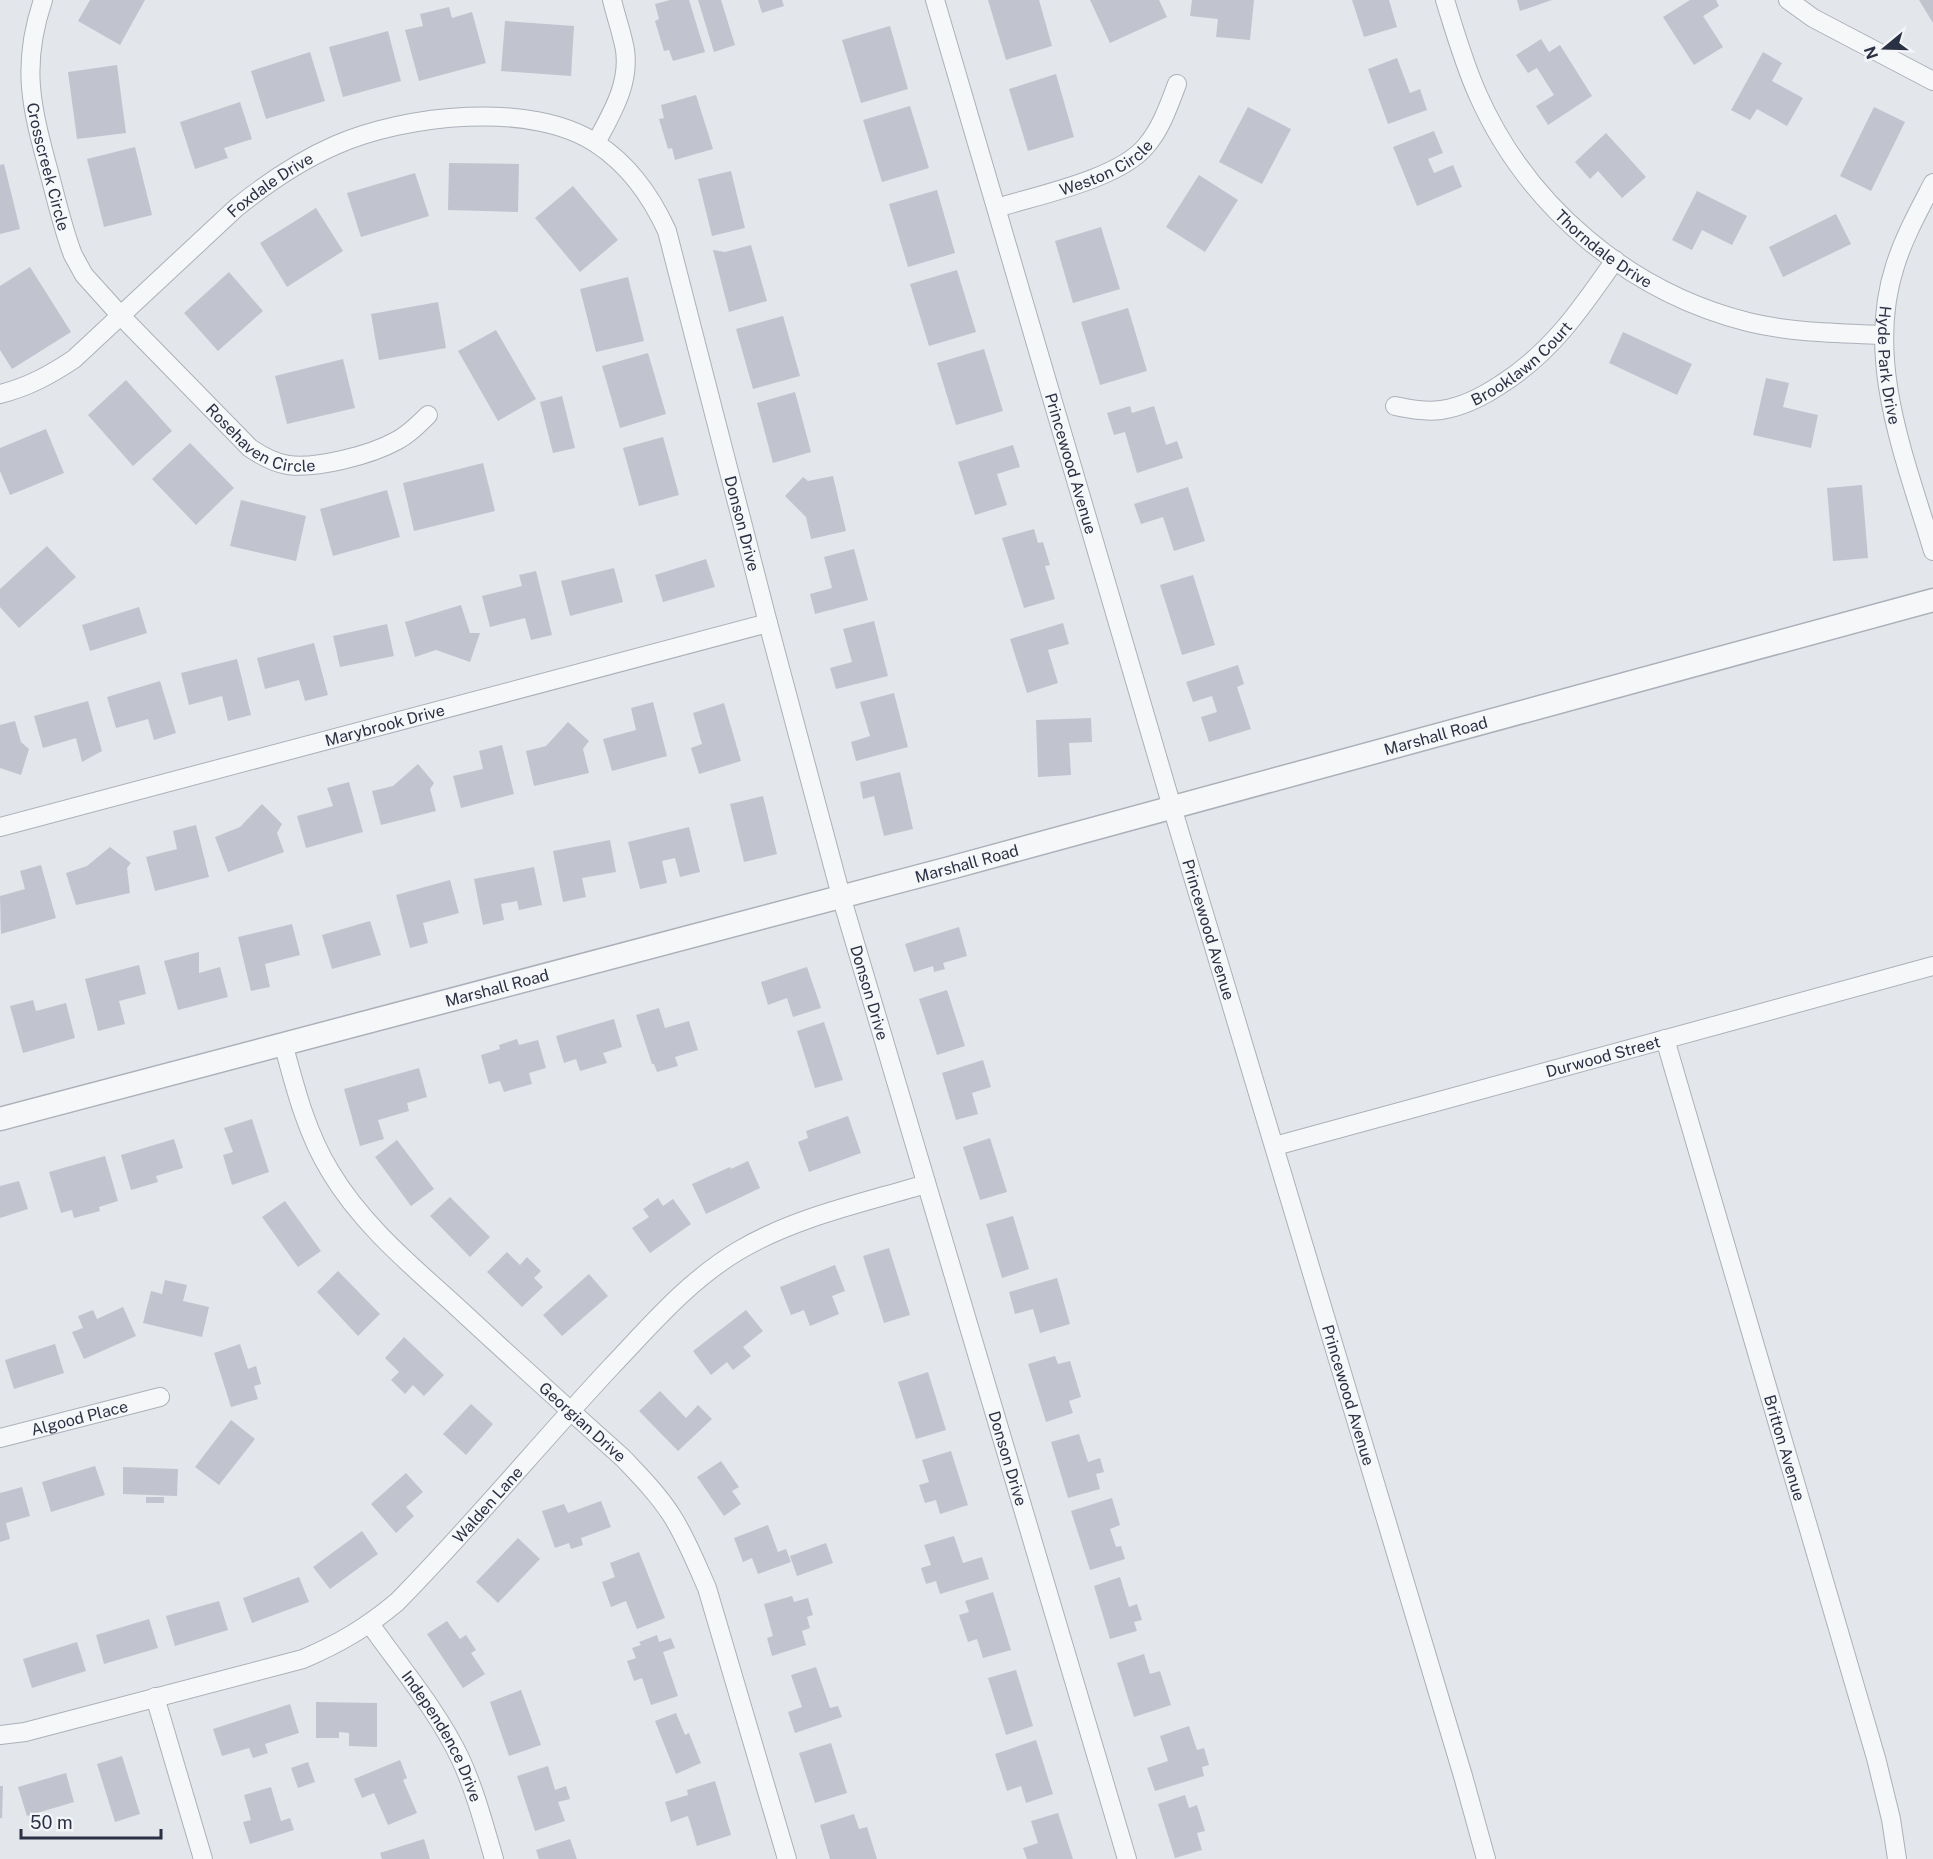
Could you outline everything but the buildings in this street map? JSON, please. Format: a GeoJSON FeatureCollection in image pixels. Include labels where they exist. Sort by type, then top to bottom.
{"type":"FeatureCollection","features":[{"type":"Feature","properties":{"kind":"street","name":"Crosscreek Circle"},"geometry":{"type":"LineString","coordinates":[[44,0],[36,23],[30,57],[29,84],[33,114],[73,255],[84,275],[121,316]]}},
{"type":"Feature","properties":{"kind":"street"},"geometry":{"type":"LineString","coordinates":[[596,143],[618,100],[623,83],[625,51],[612,0]]}},
{"type":"Feature","properties":{"kind":"street","name":"Princewood Avenue"},"geometry":{"type":"LineString","coordinates":[[935,0],[1172,807],[1486,1859]]}},
{"type":"Feature","properties":{"kind":"street","name":"Thorndale Drive"},"geometry":{"type":"LineString","coordinates":[[1445,0],[1462,57],[1497,133],[1519,168],[1545,200],[1582,235],[1615,260],[1671,294],[1708,310],[1749,322],[1802,331],[1884,335]]}},
{"type":"Feature","properties":{"kind":"street"},"geometry":{"type":"LineString","coordinates":[[1788,0],[1813,18],[1933,81]]}},
{"type":"Feature","properties":{"kind":"street","name":"Weston Circle"},"geometry":{"type":"LineString","coordinates":[[997,208],[1110,173],[1129,162],[1145,148],[1156,133],[1177,84]]}},
{"type":"Feature","properties":{"kind":"street","name":"Foxdale Drive"},"geometry":{"type":"LineString","coordinates":[[0,394],[20,389],[46,377],[74,359],[236,207],[263,186],[301,162],[337,144],[374,131],[459,117],[529,120],[570,130],[596,143]]}},
{"type":"Feature","properties":{"kind":"street","name":"Donson Drive"},"geometry":{"type":"LineString","coordinates":[[596,143],[620,162],[642,187],[656,206],[667,231],[841,896],[1127,1859]]}},
{"type":"Feature","properties":{"kind":"street","name":"Hyde Park Drive"},"geometry":{"type":"LineString","coordinates":[[1933,183],[1908,231],[1894,267],[1887,299],[1884,335],[1885,370],[1892,412],[1933,550]]}},
{"type":"Feature","properties":{"kind":"street","name":"Brooklawn Court"},"geometry":{"type":"LineString","coordinates":[[1395,406],[1416,410],[1441,410],[1464,405],[1516,375],[1545,351],[1574,319],[1615,260]]}},
{"type":"Feature","properties":{"kind":"street","name":"Rosehaven Circle"},"geometry":{"type":"LineString","coordinates":[[121,316],[250,448],[277,462],[297,466],[343,460],[395,442],[428,415]]}},
{"type":"Feature","properties":{"kind":"street","name":"Marshall Road"},"geometry":{"type":"LineString","coordinates":[[0,1119],[841,896],[1933,600]]}},
{"type":"Feature","properties":{"kind":"street","name":"Marybrook Drive"},"geometry":{"type":"LineString","coordinates":[[0,827],[768,623]]}},
{"type":"Feature","properties":{"kind":"street","name":"Durwood Street"},"geometry":{"type":"LineString","coordinates":[[1275,1146],[1933,966]]}},
{"type":"Feature","properties":{"kind":"street","name":"Britton Avenue"},"geometry":{"type":"LineString","coordinates":[[1665,1039],[1876,1758],[1891,1819],[1897,1859]]}},
{"type":"Feature","properties":{"kind":"street","name":"Georgian Drive"},"geometry":{"type":"LineString","coordinates":[[283,1043],[300,1105],[314,1140],[329,1170],[351,1203],[386,1241],[623,1458],[650,1486],[672,1515],[690,1548],[707,1588],[787,1859]]}},
{"type":"Feature","properties":{"kind":"street","name":"Walden Lane"},"geometry":{"type":"LineString","coordinates":[[0,1735],[26,1732],[303,1659],[337,1645],[370,1624],[422,1577],[570,1411],[674,1299],[709,1270],[739,1250],[775,1232],[818,1216],[926,1184]]}},
{"type":"Feature","properties":{"kind":"street","name":"Algood Place"},"geometry":{"type":"LineString","coordinates":[[0,1438],[160,1397]]}},
{"type":"Feature","properties":{"kind":"street","name":"Independence Drive"},"geometry":{"type":"LineString","coordinates":[[370,1624],[439,1720],[460,1759],[494,1859]]}},
{"type":"Feature","properties":{"kind":"street"},"geometry":{"type":"LineString","coordinates":[[155,1697],[203,1859]]}}]}
